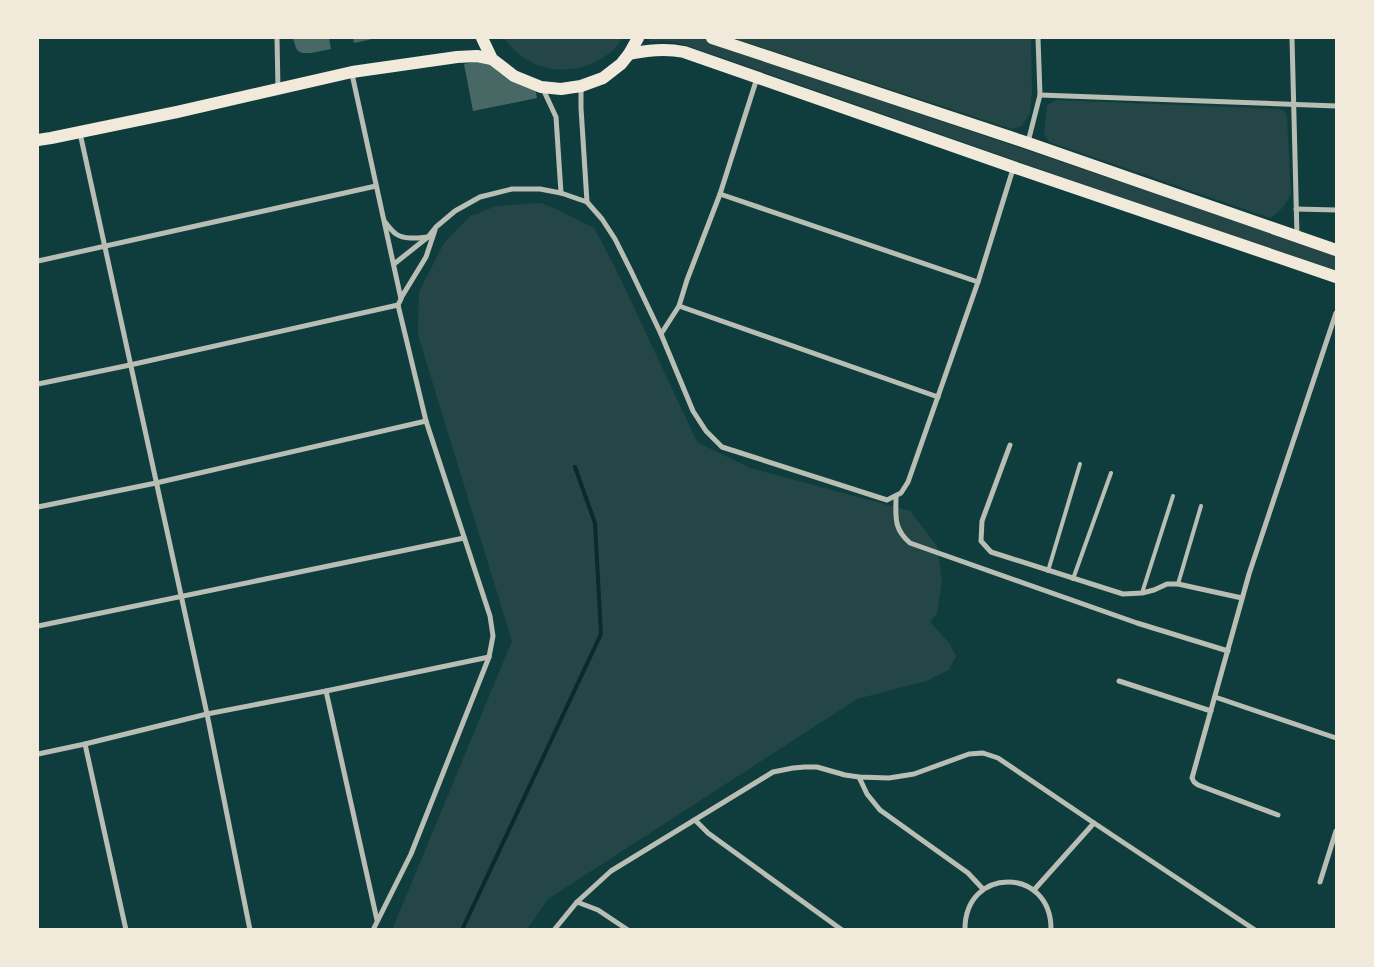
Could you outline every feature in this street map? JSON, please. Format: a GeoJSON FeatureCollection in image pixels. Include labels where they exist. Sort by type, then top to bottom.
{"type":"FeatureCollection","features":[{"type":"Feature","properties":{"kind":"main road"},"geometry":{"type":"LineString","coordinates":[[482,38],[492,59]]}},
{"type":"Feature","properties":{"kind":"main road"},"geometry":{"type":"LineString","coordinates":[[38,140],[352,72],[457,57],[477,56],[492,59],[514,76],[541,86],[561,89],[581,86],[603,78],[621,64],[638,38]]}},
{"type":"Feature","properties":{"kind":"main road"},"geometry":{"type":"LineString","coordinates":[[712,38],[1028,143],[1336,250]]}},
{"type":"Feature","properties":{"kind":"main road"},"geometry":{"type":"LineString","coordinates":[[629,54],[646,50],[669,49],[684,52],[1336,277]]}},
{"type":"Feature","properties":{"kind":"street"},"geometry":{"type":"LineString","coordinates":[[277,38],[278,89]]}},
{"type":"Feature","properties":{"kind":"street"},"geometry":{"type":"LineString","coordinates":[[1028,143],[1040,95],[1038,38]]}},
{"type":"Feature","properties":{"kind":"street"},"geometry":{"type":"LineString","coordinates":[[1292,38],[1297,237]]}},
{"type":"Feature","properties":{"kind":"street"},"geometry":{"type":"LineString","coordinates":[[352,72],[400,299]]}},
{"type":"Feature","properties":{"kind":"street"},"geometry":{"type":"LineString","coordinates":[[661,334],[679,306],[720,194],[757,78]]}},
{"type":"Feature","properties":{"kind":"street"},"geometry":{"type":"LineString","coordinates":[[541,86],[556,117],[561,193]]}},
{"type":"Feature","properties":{"kind":"street"},"geometry":{"type":"LineString","coordinates":[[581,86],[586,202]]}},
{"type":"Feature","properties":{"kind":"street"},"geometry":{"type":"LineString","coordinates":[[1040,95],[1336,106]]}},
{"type":"Feature","properties":{"kind":"street"},"geometry":{"type":"LineString","coordinates":[[80,132],[207,714],[250,930]]}},
{"type":"Feature","properties":{"kind":"street"},"geometry":{"type":"LineString","coordinates":[[394,264],[455,211],[480,197],[512,189],[540,189],[561,193],[586,202],[602,219],[615,239],[661,334],[693,410],[706,431],[722,447],[887,500],[901,493],[908,482],[978,282],[1014,167]]}},
{"type":"Feature","properties":{"kind":"street"},"geometry":{"type":"LineString","coordinates":[[38,261],[376,186]]}},
{"type":"Feature","properties":{"kind":"street"},"geometry":{"type":"LineString","coordinates":[[720,194],[978,282]]}},
{"type":"Feature","properties":{"kind":"street"},"geometry":{"type":"LineString","coordinates":[[1296,209],[1336,210]]}},
{"type":"Feature","properties":{"kind":"street"},"geometry":{"type":"LineString","coordinates":[[384,221],[396,234],[416,238],[428,236]]}},
{"type":"Feature","properties":{"kind":"street"},"geometry":{"type":"LineString","coordinates":[[373,930],[411,854],[488,656],[493,636],[490,616],[426,421],[398,305],[426,256],[436,227]]}},
{"type":"Feature","properties":{"kind":"street"},"geometry":{"type":"LineString","coordinates":[[38,384],[398,305]]}},
{"type":"Feature","properties":{"kind":"street"},"geometry":{"type":"LineString","coordinates":[[679,306],[938,397]]}},
{"type":"Feature","properties":{"kind":"street"},"geometry":{"type":"LineString","coordinates":[[1278,815],[1198,785],[1192,778],[1242,598],[1336,313]]}},
{"type":"Feature","properties":{"kind":"street"},"geometry":{"type":"LineString","coordinates":[[38,507],[426,421]]}},
{"type":"Feature","properties":{"kind":"street"},"geometry":{"type":"LineString","coordinates":[[1010,445],[982,521],[981,541],[991,552],[1123,594],[1142,593],[1167,584],[1178,584],[1242,598]]}},
{"type":"Feature","properties":{"kind":"street"},"geometry":{"type":"LineString","coordinates":[[896,496],[896,520],[902,536],[910,543],[1137,623],[1228,651]]}},
{"type":"Feature","properties":{"kind":"street"},"geometry":{"type":"LineString","coordinates":[[38,626],[464,538]]}},
{"type":"Feature","properties":{"kind":"street"},"geometry":{"type":"LineString","coordinates":[[38,754],[207,714],[326,691],[488,656]]}},
{"type":"Feature","properties":{"kind":"street"},"geometry":{"type":"LineString","coordinates":[[1119,682],[1211,711]]}},
{"type":"Feature","properties":{"kind":"street"},"geometry":{"type":"LineString","coordinates":[[326,691],[377,920]]}},
{"type":"Feature","properties":{"kind":"street"},"geometry":{"type":"LineString","coordinates":[[1215,697],[1336,738]]}},
{"type":"Feature","properties":{"kind":"street"},"geometry":{"type":"LineString","coordinates":[[85,744],[126,930]]}},
{"type":"Feature","properties":{"kind":"street"},"geometry":{"type":"LineString","coordinates":[[554,930],[577,902],[611,871],[773,772],[817,767],[845,775],[889,778],[926,770],[963,756],[983,753],[998,758],[1255,930]]}},
{"type":"Feature","properties":{"kind":"street"},"geometry":{"type":"LineString","coordinates":[[859,777],[867,794],[880,810],[968,873],[983,889]]}},
{"type":"Feature","properties":{"kind":"street"},"geometry":{"type":"LineString","coordinates":[[695,820],[708,833],[842,930]]}},
{"type":"Feature","properties":{"kind":"street"},"geometry":{"type":"LineString","coordinates":[[1034,890],[1094,824]]}},
{"type":"Feature","properties":{"kind":"street"},"geometry":{"type":"LineString","coordinates":[[1320,882],[1336,831]]}},
{"type":"Feature","properties":{"kind":"street"},"geometry":{"type":"LineString","coordinates":[[965,930],[967,911],[983,889],[1000,882],[1009,881],[1026,885],[1041,896],[1050,912],[1052,930]]}},
{"type":"Feature","properties":{"kind":"street"},"geometry":{"type":"LineString","coordinates":[[577,902],[598,910],[628,930]]}},
{"type":"Feature","properties":{"kind":"lane"},"geometry":{"type":"LineString","coordinates":[[1048,571],[1080,464]]}},
{"type":"Feature","properties":{"kind":"lane"},"geometry":{"type":"LineString","coordinates":[[1073,579],[1111,473]]}},
{"type":"Feature","properties":{"kind":"lane"},"geometry":{"type":"LineString","coordinates":[[1142,593],[1173,496]]}},
{"type":"Feature","properties":{"kind":"lane"},"geometry":{"type":"LineString","coordinates":[[1178,584],[1201,506]]}},
{"type":"Feature","properties":{"kind":"shaded area"},"geometry":{"type":"Polygon","coordinates":[[[504,38],[623,38],[613,51],[597,61],[583,67],[554,69],[540,66],[527,59],[504,38]]]}},
{"type":"Feature","properties":{"kind":"shaded area"},"geometry":{"type":"Polygon","coordinates":[[[651,38],[709,38],[814,78],[1336,255],[1336,273],[689,46],[665,41],[650,42],[651,38]]]}},
{"type":"Feature","properties":{"kind":"shaded area"},"geometry":{"type":"Polygon","coordinates":[[[733,38],[1031,38],[1032,92],[1030,113],[1022,126],[1012,129],[733,38]]]}},
{"type":"Feature","properties":{"kind":"shaded area"},"geometry":{"type":"Polygon","coordinates":[[[1056,100],[1281,109],[1285,112],[1287,118],[1291,194],[1282,208],[1270,218],[1049,142],[1044,134],[1047,106],[1056,100]]]}},
{"type":"Feature","properties":{"kind":"shaded area"},"geometry":{"type":"Polygon","coordinates":[[[541,203],[594,228],[615,267],[697,442],[750,468],[910,511],[937,546],[942,581],[937,613],[930,622],[950,644],[956,656],[949,670],[926,681],[857,699],[548,899],[527,929],[392,930],[512,641],[418,335],[419,292],[444,243],[469,217],[496,206],[541,203]]]}},
{"type":"Feature","properties":{"kind":"building"},"geometry":{"type":"Polygon","coordinates":[[[293,38],[329,38],[331,49],[302,53],[296,48],[293,38]]]}},
{"type":"Feature","properties":{"kind":"building"},"geometry":{"type":"Polygon","coordinates":[[[353,38],[377,38],[354,43],[353,38]]]}},
{"type":"Feature","properties":{"kind":"building"},"geometry":{"type":"Polygon","coordinates":[[[482,60],[535,88],[537,98],[473,111],[464,64],[482,60]]]}},
{"type":"Feature","properties":{"kind":"waterway"},"geometry":{"type":"LineString","coordinates":[[462,930],[601,634],[595,523],[575,467]]}}]}
